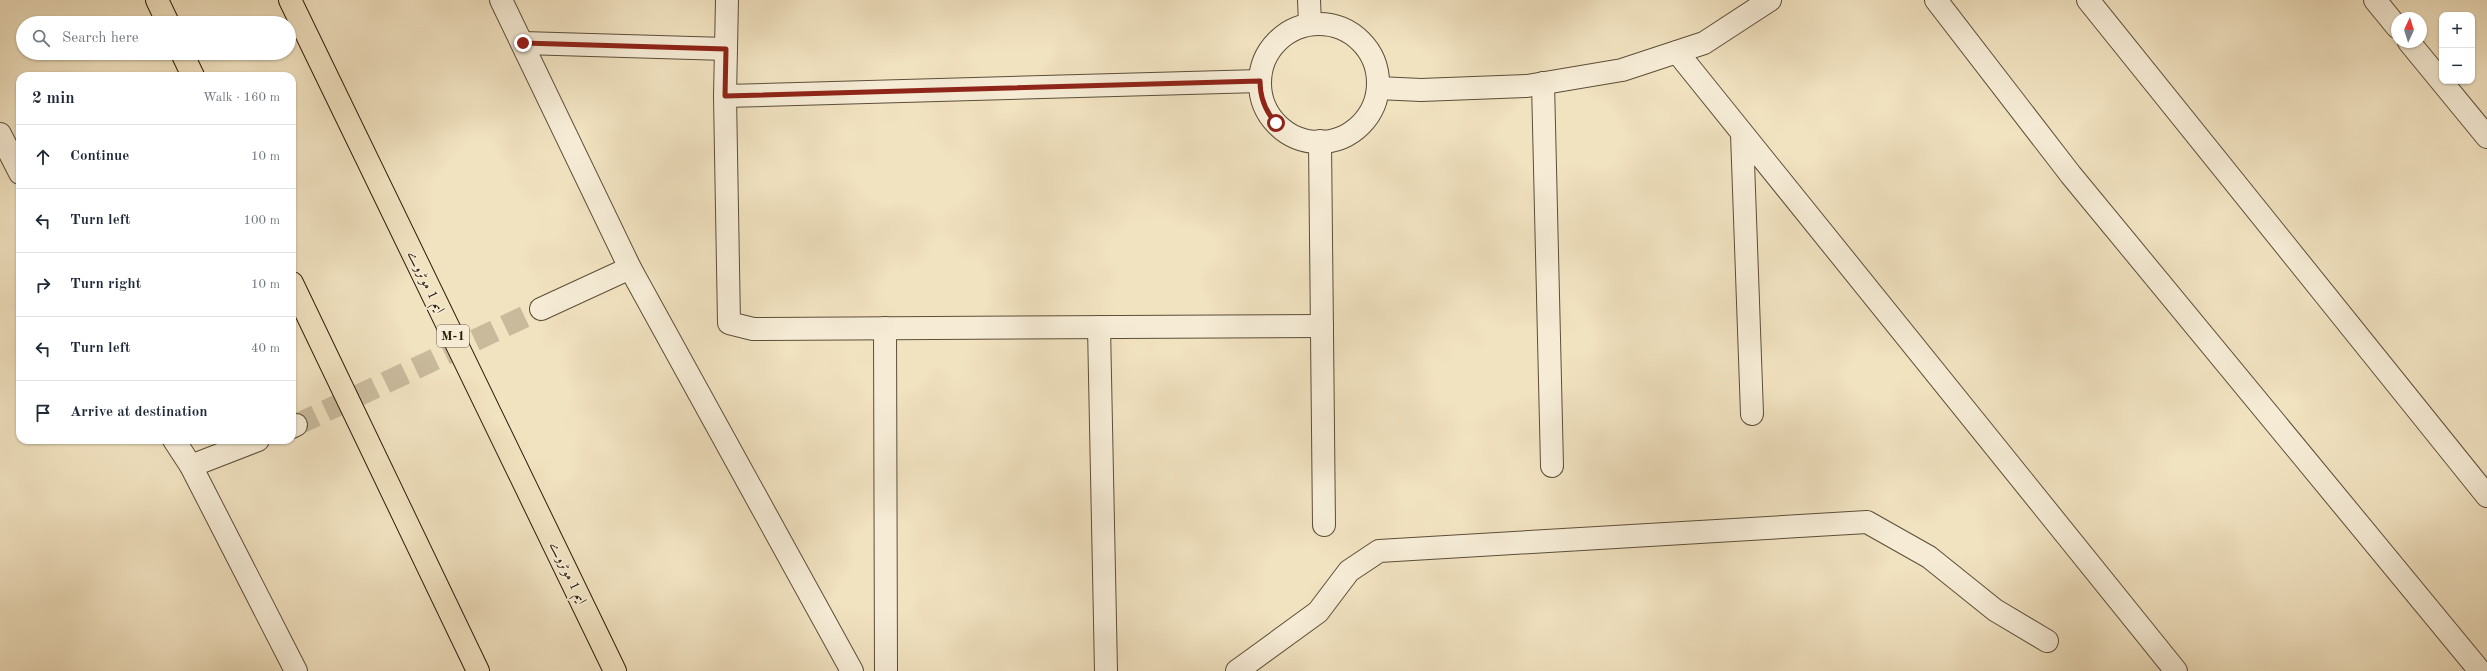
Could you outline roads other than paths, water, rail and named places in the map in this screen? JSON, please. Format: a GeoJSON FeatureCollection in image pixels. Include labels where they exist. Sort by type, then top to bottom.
{"type":"FeatureCollection","features":[{"type":"Feature","properties":{"kind":"highway"},"geometry":{"type":"LineString","coordinates":[[157,0],[165,16]]}},
{"type":"Feature","properties":{"kind":"highway","name":"ایم 1 موٹروے"},"geometry":{"type":"LineString","coordinates":[[290,0],[615,671]]}},
{"type":"Feature","properties":{"kind":"highway"},"geometry":{"type":"LineString","coordinates":[[185,60],[191,72]]}},
{"type":"Feature","properties":{"kind":"highway"},"geometry":{"type":"LineString","coordinates":[[296,291],[478,671]]}},
{"type":"Feature","properties":{"kind":"street"},"geometry":{"type":"LineString","coordinates":[[501,0],[630,268],[852,671]]}},
{"type":"Feature","properties":{"kind":"street"},"geometry":{"type":"LineString","coordinates":[[727,0],[725,96],[730,324],[753,329],[1322,326]]}},
{"type":"Feature","properties":{"kind":"street"},"geometry":{"type":"LineString","coordinates":[[1309,0],[1310,23]]}},
{"type":"Feature","properties":{"kind":"street"},"geometry":{"type":"LineString","coordinates":[[1378,88],[1429,89],[1527,86],[1622,70],[1704,43],[1770,0]]}},
{"type":"Feature","properties":{"kind":"street"},"geometry":{"type":"LineString","coordinates":[[1936,0],[2071,175],[2480,671]]}},
{"type":"Feature","properties":{"kind":"street"},"geometry":{"type":"LineString","coordinates":[[2088,0],[2487,496]]}},
{"type":"Feature","properties":{"kind":"street"},"geometry":{"type":"LineString","coordinates":[[2375,0],[2391,20]]}},
{"type":"Feature","properties":{"kind":"street"},"geometry":{"type":"LineString","coordinates":[[1310,23],[1333,24],[1354,33],[1371,51],[1379,73],[1378,96],[1368,117],[1351,134],[1329,142],[1306,141],[1284,131],[1268,114],[1260,92],[1260,69],[1270,47],[1288,32],[1310,23]]}},
{"type":"Feature","properties":{"kind":"street"},"geometry":{"type":"LineString","coordinates":[[523,43],[726,49]]}},
{"type":"Feature","properties":{"kind":"street"},"geometry":{"type":"LineString","coordinates":[[2414,48],[2487,137]]}},
{"type":"Feature","properties":{"kind":"street"},"geometry":{"type":"LineString","coordinates":[[1677,52],[2176,671]]}},
{"type":"Feature","properties":{"kind":"street"},"geometry":{"type":"LineString","coordinates":[[725,96],[1260,81]]}},
{"type":"Feature","properties":{"kind":"street"},"geometry":{"type":"LineString","coordinates":[[1543,83],[1552,466]]}},
{"type":"Feature","properties":{"kind":"street"},"geometry":{"type":"LineString","coordinates":[[0,134],[16,165]]}},
{"type":"Feature","properties":{"kind":"street"},"geometry":{"type":"LineString","coordinates":[[1742,134],[1752,414]]}},
{"type":"Feature","properties":{"kind":"street"},"geometry":{"type":"LineString","coordinates":[[1320,142],[1324,525]]}},
{"type":"Feature","properties":{"kind":"street"},"geometry":{"type":"LineString","coordinates":[[541,309],[630,268]]}},
{"type":"Feature","properties":{"kind":"street"},"geometry":{"type":"LineString","coordinates":[[1099,327],[1106,671]]}},
{"type":"Feature","properties":{"kind":"street"},"geometry":{"type":"LineString","coordinates":[[885,328],[886,671]]}},
{"type":"Feature","properties":{"kind":"street"},"geometry":{"type":"LineString","coordinates":[[177,444],[191,466],[296,671]]}},
{"type":"Feature","properties":{"kind":"street"},"geometry":{"type":"LineString","coordinates":[[191,466],[248,444]]}},
{"type":"Feature","properties":{"kind":"street"},"geometry":{"type":"LineString","coordinates":[[1237,671],[1318,612],[1349,571],[1379,551],[1867,522],[1929,557],[1995,610],[2047,641]]}},
{"type":"Feature","properties":{"kind":"tunnel"},"geometry":{"type":"LineString","coordinates":[[296,425],[541,309]]}}]}
